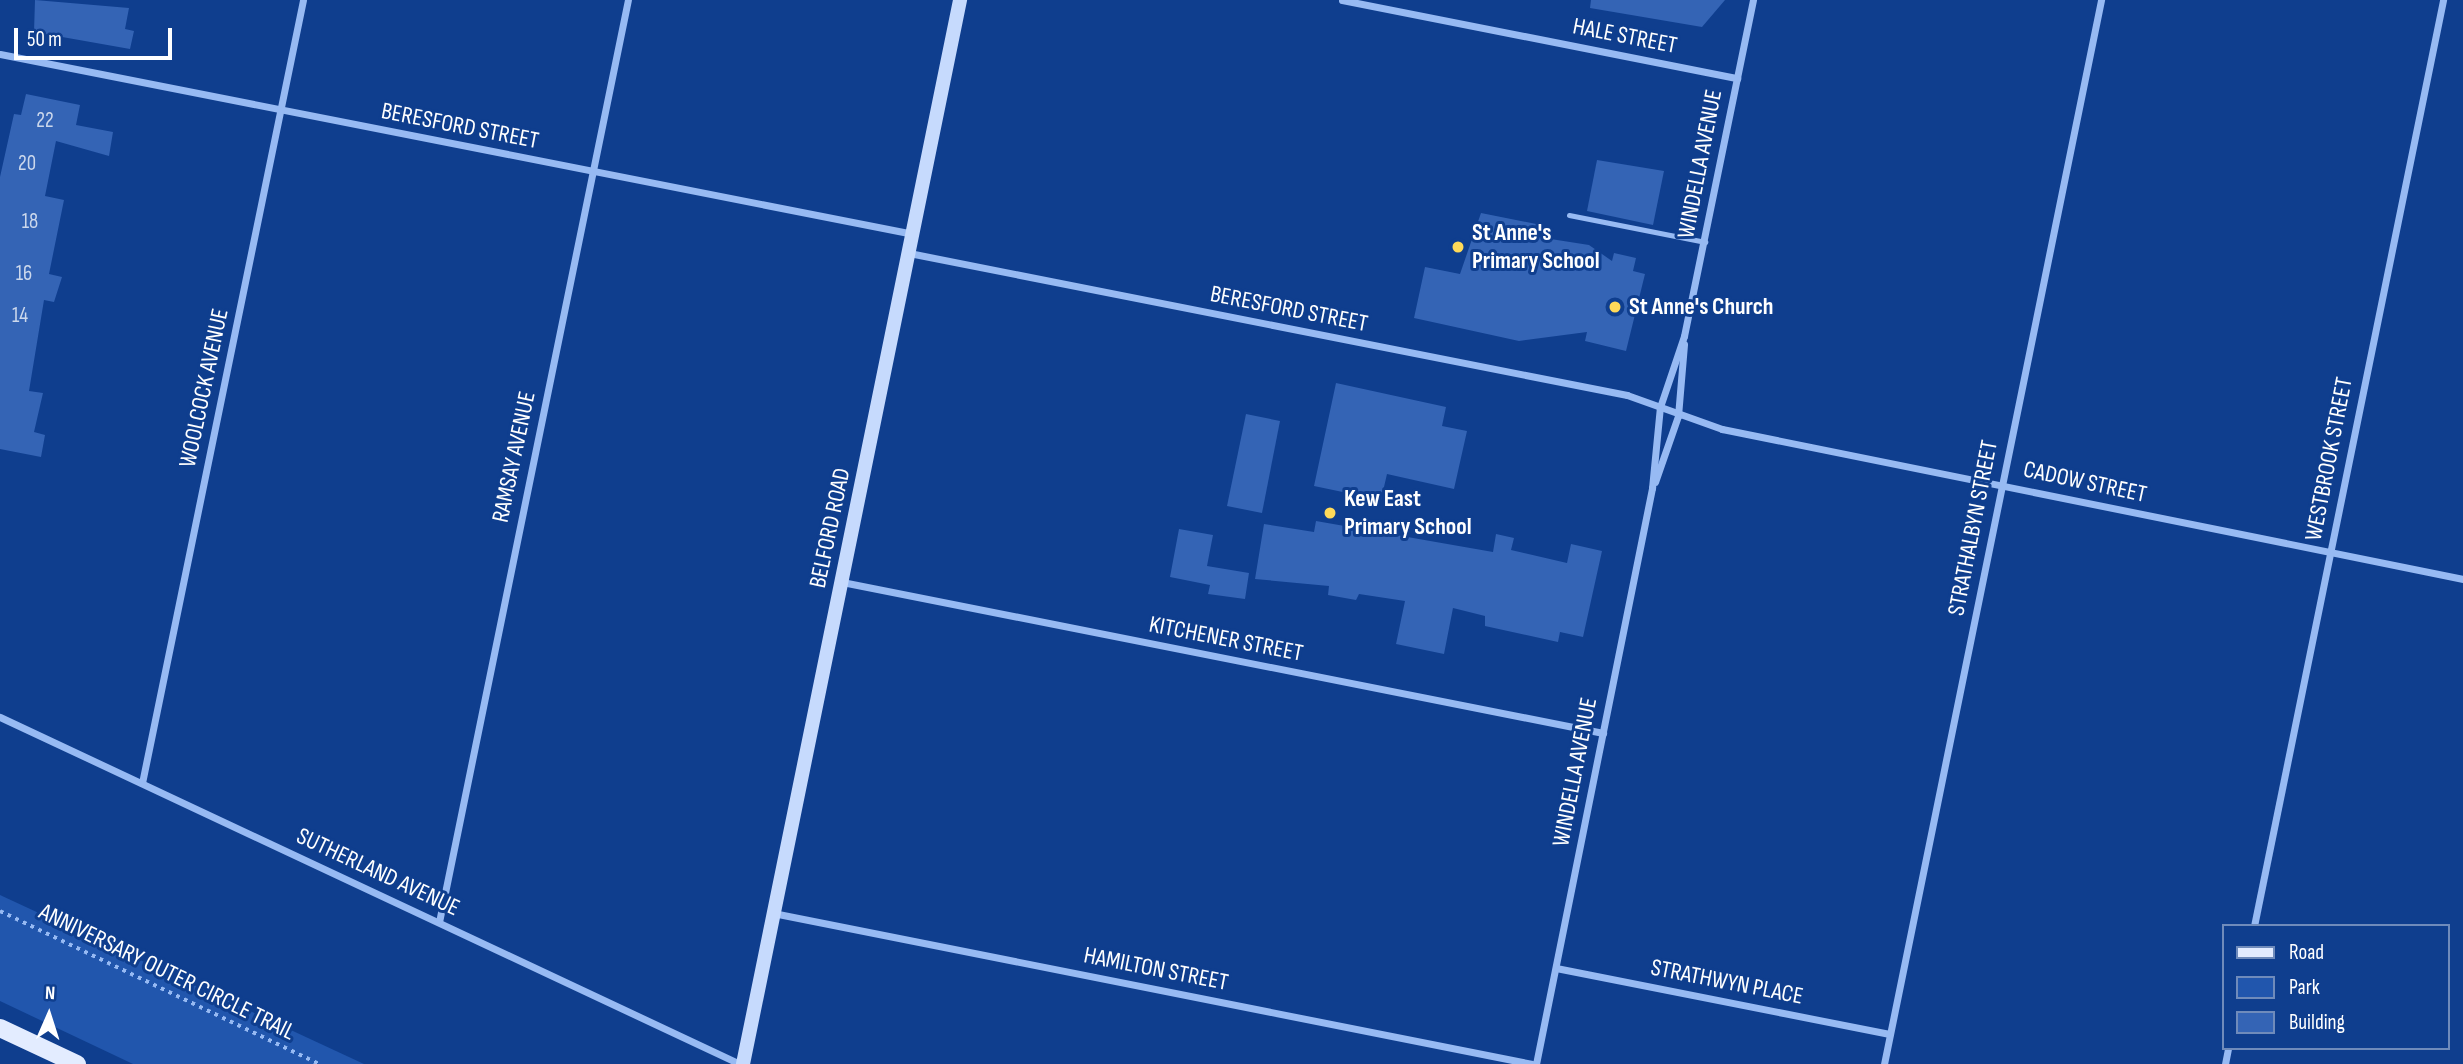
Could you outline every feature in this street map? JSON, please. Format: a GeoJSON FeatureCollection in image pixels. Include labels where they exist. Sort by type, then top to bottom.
{"type":"FeatureCollection","features":[{"type":"Feature","properties":{"kind":"main road"},"geometry":{"type":"LineString","coordinates":[[0,1028],[77,1064]]}},
{"type":"Feature","properties":{"kind":"street","name":"WOOLCOCK AVENUE"},"geometry":{"type":"LineString","coordinates":[[142,783],[303,0]]}},
{"type":"Feature","properties":{"kind":"street","name":"RAMSAY AVENUE"},"geometry":{"type":"LineString","coordinates":[[439,922],[628,0]]}},
{"type":"Feature","properties":{"kind":"street","name":"BELFORD ROAD"},"geometry":{"type":"LineString","coordinates":[[742,1064],[960,0]]}},
{"type":"Feature","properties":{"kind":"street","name":"HALE STREET"},"geometry":{"type":"LineString","coordinates":[[1342,0],[1737,78]]}},
{"type":"Feature","properties":{"kind":"street","name":"WINDELLA AVENUE"},"geometry":{"type":"LineString","coordinates":[[1534,1064],[1556,968],[1653,488],[1660,407],[1684,336],[1753,0]]}},
{"type":"Feature","properties":{"kind":"street","name":"STRATHALBYN STREET"},"geometry":{"type":"LineString","coordinates":[[1884,1064],[2101,0]]}},
{"type":"Feature","properties":{"kind":"street","name":"WESTBROOK STREET"},"geometry":{"type":"LineString","coordinates":[[2254,924],[2443,0]]}},
{"type":"Feature","properties":{"kind":"street","name":"BERESFORD STREET"},"geometry":{"type":"LineString","coordinates":[[0,54],[913,234]]}},
{"type":"Feature","properties":{"kind":"street","name":"BERESFORD STREET"},"geometry":{"type":"LineString","coordinates":[[909,253],[1614,393],[1660,407]]}},
{"type":"Feature","properties":{"kind":"street","name":"WINDELLA AVENUE"},"geometry":{"type":"LineString","coordinates":[[1653,488],[1678,416],[1684,336]]}},
{"type":"Feature","properties":{"kind":"street","name":"CADOW STREET"},"geometry":{"type":"LineString","coordinates":[[1660,407],[1678,416],[2463,579]]}},
{"type":"Feature","properties":{"kind":"street","name":"KITCHENER STREET"},"geometry":{"type":"LineString","coordinates":[[842,582],[1603,733]]}},
{"type":"Feature","properties":{"kind":"street","name":"SUTHERLAND AVENUE"},"geometry":{"type":"LineString","coordinates":[[0,717],[742,1064]]}},
{"type":"Feature","properties":{"kind":"street","name":"HAMILTON STREET"},"geometry":{"type":"LineString","coordinates":[[773,913],[1534,1064]]}},
{"type":"Feature","properties":{"kind":"street","name":"STRATHWYN PLACE"},"geometry":{"type":"LineString","coordinates":[[1556,968],[1891,1034]]}},
{"type":"Feature","properties":{"kind":"lane"},"geometry":{"type":"LineString","coordinates":[[1569,215],[1705,242]]}},
{"type":"Feature","properties":{"kind":"path","name":"ANNIVERSARY OUTER CIRCLE TRAIL"},"geometry":{"type":"LineString","coordinates":[[0,911],[320,1064]]}},
{"type":"Feature","properties":{"kind":"green space"},"geometry":{"type":"Polygon","coordinates":[[[0,895],[364,1064],[133,1064],[0,1001],[0,895]]]}},
{"type":"Feature","properties":{"kind":"building"},"geometry":{"type":"Polygon","coordinates":[[[35,0],[129,8],[125,29],[134,31],[130,49],[34,32],[35,0]]]}},
{"type":"Feature","properties":{"kind":"building"},"geometry":{"type":"Polygon","coordinates":[[[1591,0],[1725,0],[1702,27],[1590,8],[1591,0]]]}},
{"type":"Feature","properties":{"kind":"building"},"geometry":{"type":"Polygon","coordinates":[[[26,94],[80,105],[76,125],[113,132],[109,156],[56,141],[45,196],[64,200],[49,274],[62,277],[54,302],[44,300],[29,391],[43,393],[34,432],[45,435],[41,457],[0,449],[0,177],[14,114],[21,115],[26,94]]]}},
{"type":"Feature","properties":{"kind":"building"},"geometry":{"type":"Polygon","coordinates":[[[1597,160],[1664,171],[1653,225],[1587,211],[1597,160]]]}},
{"type":"Feature","properties":{"kind":"building"},"geometry":{"type":"Polygon","coordinates":[[[1481,213],[1541,225],[1538,237],[1589,245],[1612,261],[1614,253],[1636,258],[1633,271],[1645,274],[1626,351],[1585,341],[1587,332],[1519,341],[1414,318],[1425,267],[1460,274],[1481,213]]]}},
{"type":"Feature","properties":{"kind":"building"},"geometry":{"type":"Polygon","coordinates":[[[1336,383],[1446,407],[1442,426],[1467,431],[1454,489],[1387,474],[1381,500],[1314,486],[1336,383]]]}},
{"type":"Feature","properties":{"kind":"building"},"geometry":{"type":"Polygon","coordinates":[[[1246,414],[1280,421],[1262,513],[1227,506],[1246,414]]]}},
{"type":"Feature","properties":{"kind":"building"},"geometry":{"type":"Polygon","coordinates":[[[1316,521],[1493,552],[1496,534],[1514,538],[1511,550],[1567,563],[1571,544],[1602,551],[1583,637],[1560,632],[1558,642],[1485,626],[1485,616],[1453,608],[1444,654],[1396,644],[1405,601],[1359,594],[1356,600],[1328,595],[1329,586],[1255,579],[1264,524],[1314,532],[1316,521]]]}},
{"type":"Feature","properties":{"kind":"building"},"geometry":{"type":"Polygon","coordinates":[[[1179,529],[1213,535],[1207,566],[1249,573],[1245,599],[1208,594],[1210,585],[1170,577],[1179,529]]]}},
{"type":"Feature","properties":{"kind":"place","name":"St Anne's Primary School"},"geometry":{"type":"Point","coordinates":[1458,247]}},
{"type":"Feature","properties":{"kind":"place","name":"St Anne's Church"},"geometry":{"type":"Point","coordinates":[1615,307]}},
{"type":"Feature","properties":{"kind":"place","name":"Kew East Primary School"},"geometry":{"type":"Point","coordinates":[1330,513]}}]}
